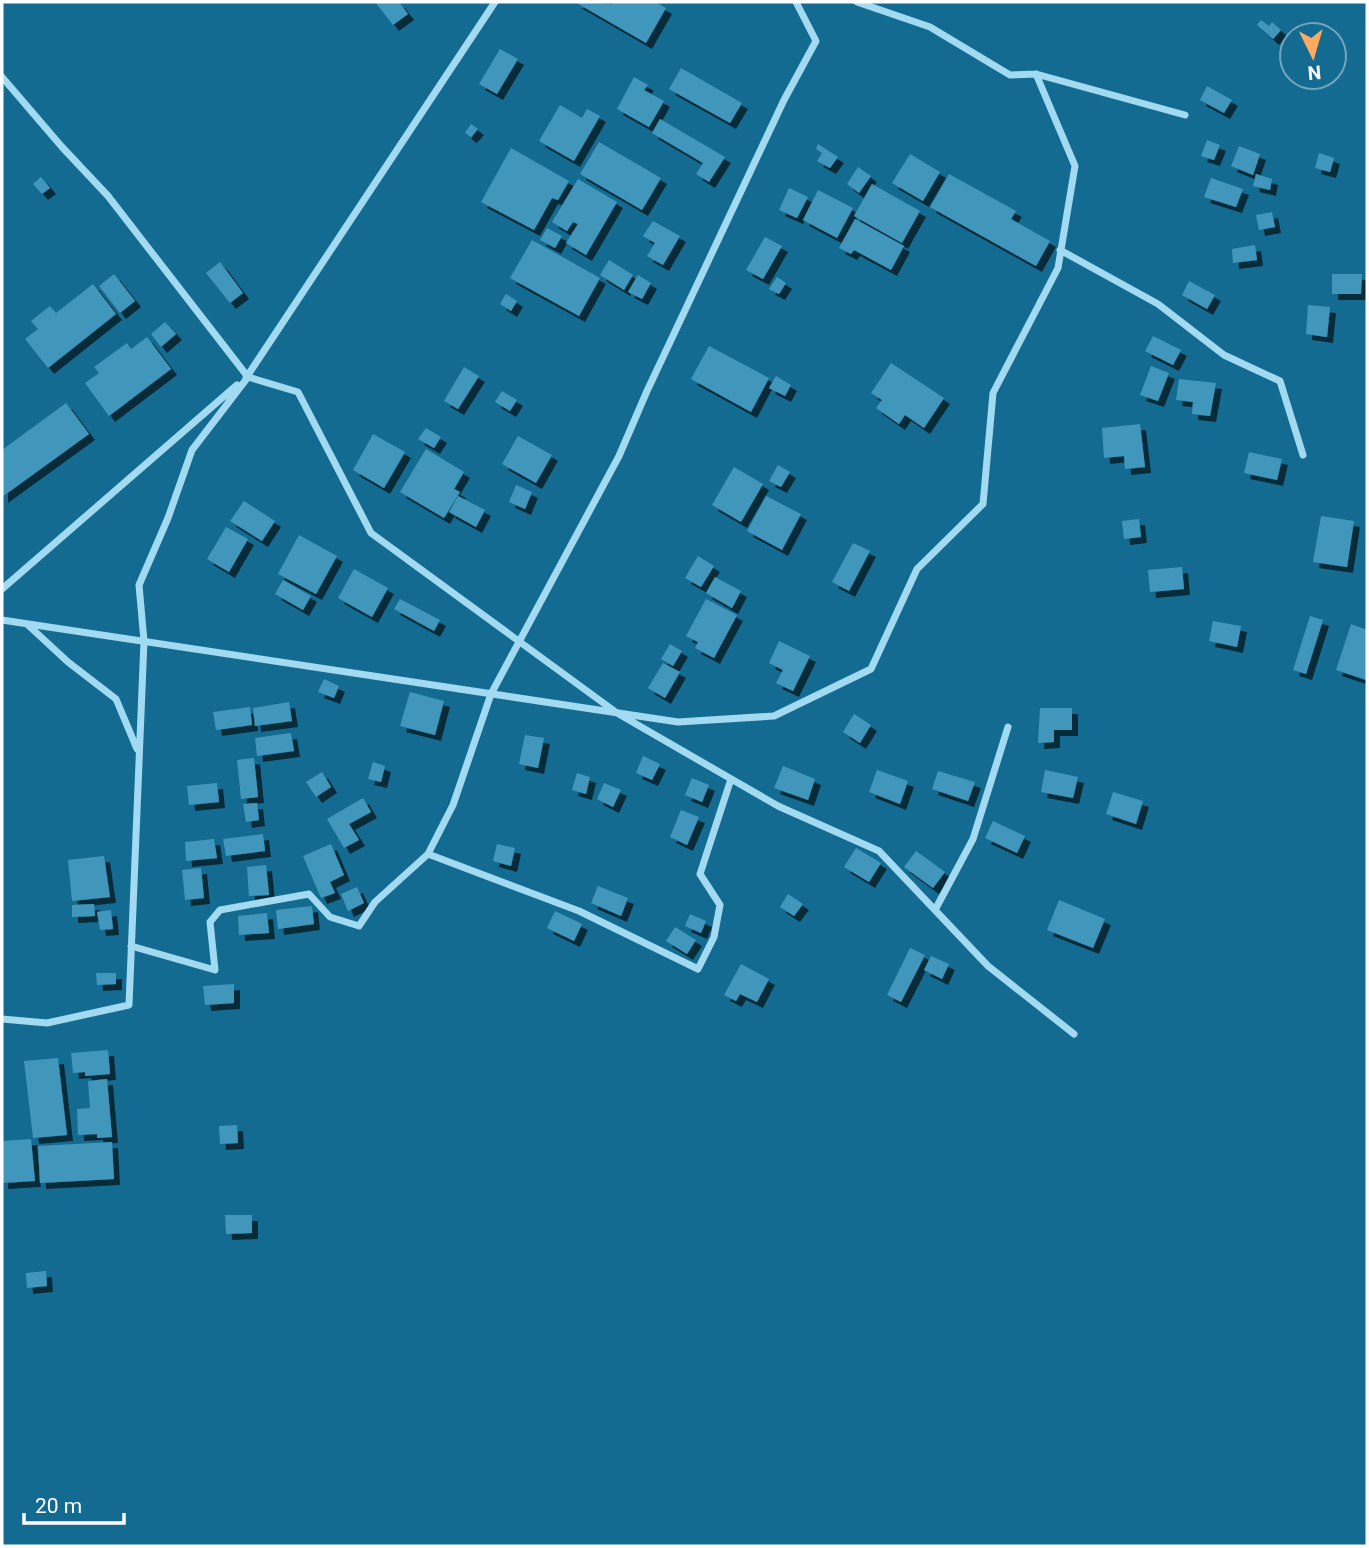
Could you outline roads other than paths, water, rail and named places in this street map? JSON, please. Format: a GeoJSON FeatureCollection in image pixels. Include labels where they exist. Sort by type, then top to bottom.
{"type":"FeatureCollection","features":[{"type":"Feature","properties":{"kind":"street"},"geometry":{"type":"LineString","coordinates":[[2,1019],[47,1023],[129,1005],[144,641],[139,585],[168,518],[192,450],[247,377],[495,2]]}},
{"type":"Feature","properties":{"kind":"street"},"geometry":{"type":"LineString","coordinates":[[131,946],[215,970],[210,922],[220,910],[309,894],[330,917],[359,926],[375,902],[428,854],[453,805],[491,694],[619,456],[784,100],[816,41],[796,2]]}},
{"type":"Feature","properties":{"kind":"street"},"geometry":{"type":"LineString","coordinates":[[857,2],[930,27],[1010,75],[1036,74],[1185,115]]}},
{"type":"Feature","properties":{"kind":"street"},"geometry":{"type":"LineString","coordinates":[[2,620],[678,722],[774,716],[871,669],[918,569],[983,504],[993,393],[1058,268],[1075,166],[1036,74]]}},
{"type":"Feature","properties":{"kind":"street"},"geometry":{"type":"LineString","coordinates":[[2,77],[108,196],[247,377],[298,392],[371,533],[617,713],[778,806],[879,850],[988,966],[1074,1034]]}},
{"type":"Feature","properties":{"kind":"street"},"geometry":{"type":"LineString","coordinates":[[1060,250],[1158,303],[1224,355],[1280,381],[1303,455]]}},
{"type":"Feature","properties":{"kind":"street"},"geometry":{"type":"LineString","coordinates":[[2,589],[247,377]]}},
{"type":"Feature","properties":{"kind":"street"},"geometry":{"type":"LineString","coordinates":[[26,624],[68,662],[116,699],[139,753]]}},
{"type":"Feature","properties":{"kind":"street"},"geometry":{"type":"LineString","coordinates":[[935,910],[972,838],[1008,727]]}},
{"type":"Feature","properties":{"kind":"street"},"geometry":{"type":"LineString","coordinates":[[428,854],[579,911],[698,969],[714,936],[720,905],[700,874],[731,779]]}}]}
